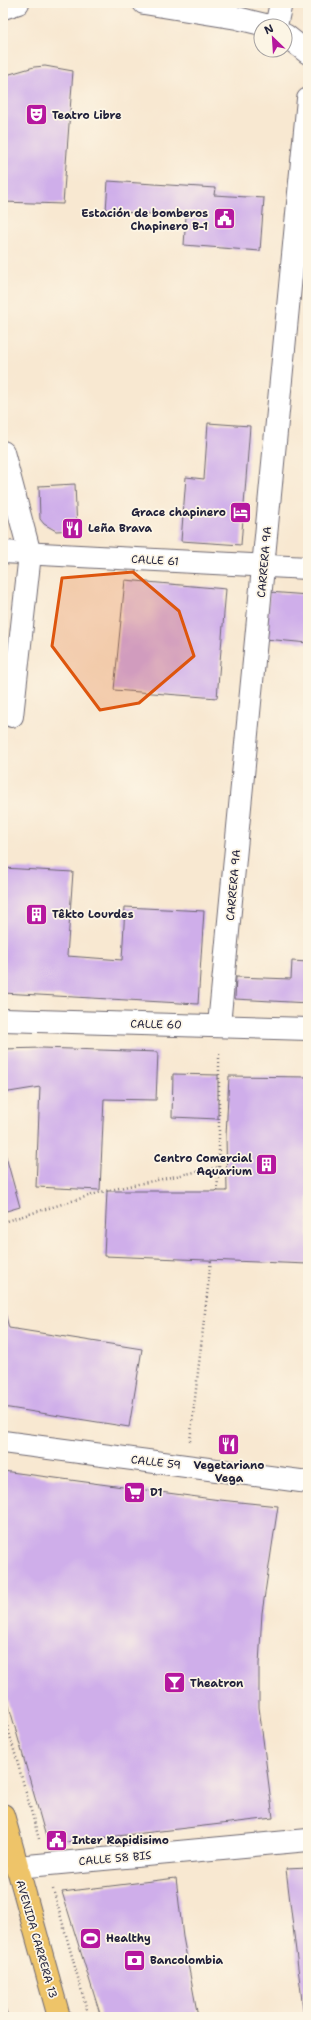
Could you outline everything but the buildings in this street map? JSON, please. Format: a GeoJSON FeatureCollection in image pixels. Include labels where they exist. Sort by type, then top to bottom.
{"type":"FeatureCollection","features":[{"type":"Feature","properties":{"kind":"main road","name":"AVENIDA CARRERA 13"},"geometry":{"type":"LineString","coordinates":[[3,1815],[59,2017]]}},
{"type":"Feature","properties":{"kind":"street"},"geometry":{"type":"LineString","coordinates":[[3,8],[18,3]]}},
{"type":"Feature","properties":{"kind":"street"},"geometry":{"type":"LineString","coordinates":[[144,3],[253,22]]}},
{"type":"Feature","properties":{"kind":"street"},"geometry":{"type":"LineString","coordinates":[[278,18],[281,3]]}},
{"type":"Feature","properties":{"kind":"street"},"geometry":{"type":"LineString","coordinates":[[293,41],[308,53]]}},
{"type":"Feature","properties":{"kind":"street","name":"CARRERA 9A"},"geometry":{"type":"LineString","coordinates":[[219,1035],[263,565],[303,207],[308,99]]}},
{"type":"Feature","properties":{"kind":"street"},"geometry":{"type":"LineString","coordinates":[[3,452],[30,554],[12,716]]}},
{"type":"Feature","properties":{"kind":"street","name":"CALLE 61"},"geometry":{"type":"LineString","coordinates":[[3,552],[308,568]]}},
{"type":"Feature","properties":{"kind":"street","name":"CALLE 60"},"geometry":{"type":"LineString","coordinates":[[3,1020],[219,1035],[308,1029]]}},
{"type":"Feature","properties":{"kind":"street","name":"CALLE 59"},"geometry":{"type":"LineString","coordinates":[[3,1442],[308,1482]]}},
{"type":"Feature","properties":{"kind":"street","name":"CALLE 58 BIS"},"geometry":{"type":"LineString","coordinates":[[17,1867],[308,1840]]}},
{"type":"Feature","properties":{"kind":"path"},"geometry":{"type":"LineString","coordinates":[[217,1191],[219,1167],[219,1035]]}},
{"type":"Feature","properties":{"kind":"path"},"geometry":{"type":"LineString","coordinates":[[3,1222],[105,1191],[219,1167]]}},
{"type":"Feature","properties":{"kind":"path"},"geometry":{"type":"LineString","coordinates":[[187,1466],[211,1260]]}},
{"type":"Feature","properties":{"kind":"highlighted area"},"geometry":{"type":"Polygon","coordinates":[[[133,572],[179,611],[194,656],[139,703],[100,710],[52,646],[62,578],[133,572]]]}},
{"type":"Feature","properties":{"kind":"place","name":"Teatro Libre"},"geometry":{"type":"Point","coordinates":[37,115]}},
{"type":"Feature","properties":{"kind":"place","name":"Estación de bomberos Chapinero B-1"},"geometry":{"type":"Point","coordinates":[224,219]}},
{"type":"Feature","properties":{"kind":"place","name":"Grace chapinero"},"geometry":{"type":"Point","coordinates":[241,512]}},
{"type":"Feature","properties":{"kind":"place","name":"Leña Brava"},"geometry":{"type":"Point","coordinates":[72,528]}},
{"type":"Feature","properties":{"kind":"place","name":"Têkto Lourdes"},"geometry":{"type":"Point","coordinates":[36,914]}},
{"type":"Feature","properties":{"kind":"place","name":"Centro Comercial Aquarium"},"geometry":{"type":"Point","coordinates":[267,1164]}},
{"type":"Feature","properties":{"kind":"place","name":"Vegetariano Vega"},"geometry":{"type":"Point","coordinates":[229,1445]}},
{"type":"Feature","properties":{"kind":"place","name":"D1"},"geometry":{"type":"Point","coordinates":[135,1492]}},
{"type":"Feature","properties":{"kind":"place","name":"Theatron"},"geometry":{"type":"Point","coordinates":[175,1683]}},
{"type":"Feature","properties":{"kind":"place","name":"Inter Rapidisimo"},"geometry":{"type":"Point","coordinates":[57,1840]}},
{"type":"Feature","properties":{"kind":"place","name":"Healthy"},"geometry":{"type":"Point","coordinates":[90,1938]}},
{"type":"Feature","properties":{"kind":"place","name":"Bancolombia"},"geometry":{"type":"Point","coordinates":[135,1960]}}]}
